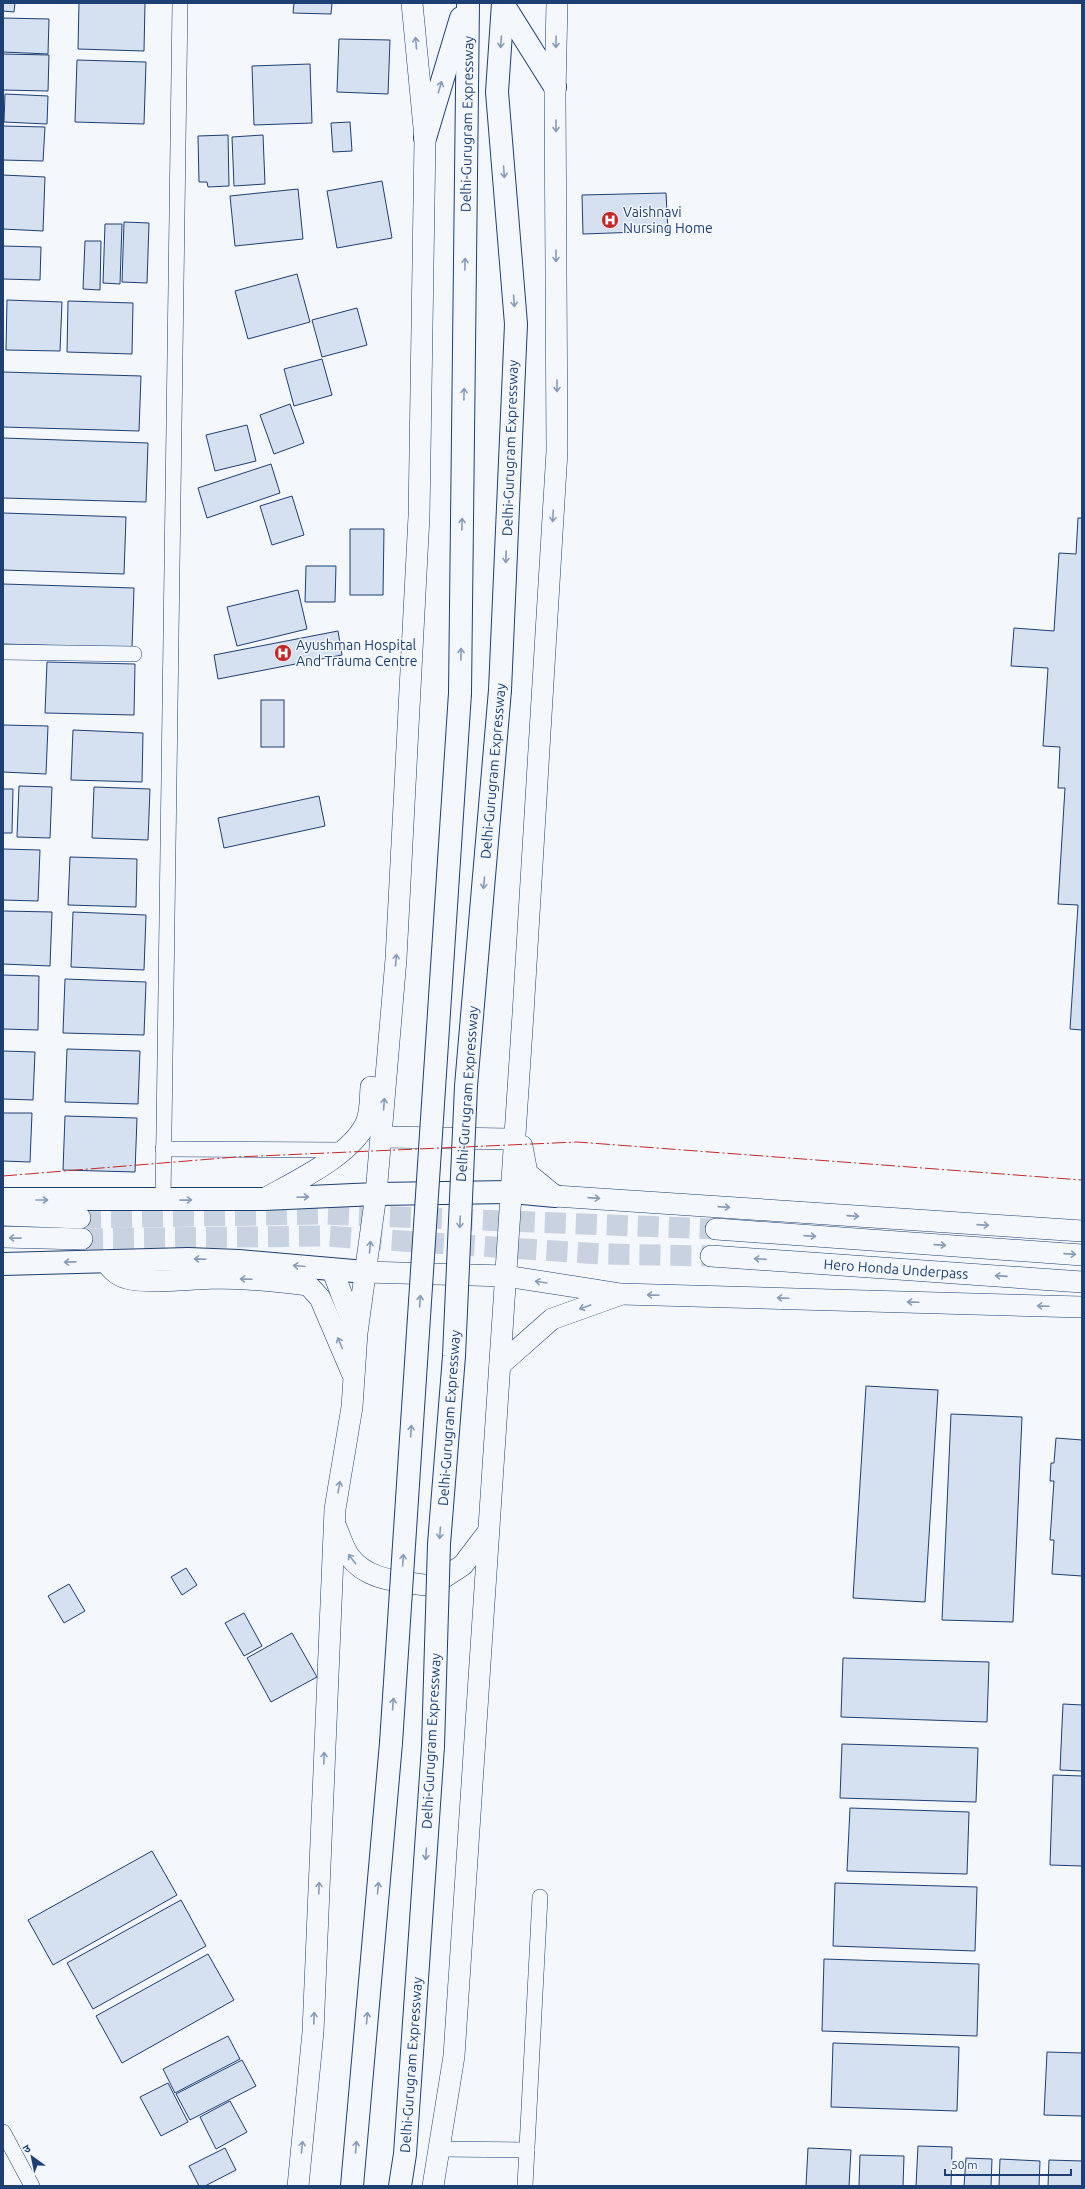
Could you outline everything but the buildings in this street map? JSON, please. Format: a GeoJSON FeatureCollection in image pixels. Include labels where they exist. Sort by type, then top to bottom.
{"type":"FeatureCollection","features":[{"type":"Feature","properties":{"kind":"highway"},"geometry":{"type":"LineString","coordinates":[[425,138],[467,3]]}},
{"type":"Feature","properties":{"kind":"highway","name":"Delhi-Gurugram Expressway"},"geometry":{"type":"LineString","coordinates":[[352,2186],[391,1735],[460,693],[467,3]]}},
{"type":"Feature","properties":{"kind":"highway"},"geometry":{"type":"LineString","coordinates":[[503,3],[556,87]]}},
{"type":"Feature","properties":{"kind":"highway","name":"Delhi-Gurugram Expressway"},"geometry":{"type":"LineString","coordinates":[[400,2186],[405,2154],[433,1746],[439,1544],[454,1356],[466,1086],[500,690],[516,324],[497,92],[503,3]]}},
{"type":"Feature","properties":{"kind":"highway"},"geometry":{"type":"LineString","coordinates":[[3,1199],[264,1199],[376,1194],[512,1192],[555,1196]]}},
{"type":"Feature","properties":{"kind":"highway"},"geometry":{"type":"LineString","coordinates":[[3,1264],[188,1259],[239,1261],[365,1272]]}},
{"type":"Feature","properties":{"kind":"main road"},"geometry":{"type":"LineString","coordinates":[[298,2186],[313,2032],[335,1509],[352,1407],[357,1333],[376,1194],[382,1137],[392,991],[396,959],[419,516],[425,138],[412,3]]}},
{"type":"Feature","properties":{"kind":"main road"},"geometry":{"type":"LineString","coordinates":[[433,2186],[454,2056],[516,1130],[557,451],[557,3]]}},
{"type":"Feature","properties":{"kind":"main road"},"geometry":{"type":"LineString","coordinates":[[264,1199],[303,1177],[344,1150],[366,1124],[370,1112],[377,1022],[381,1006],[392,991]]}},
{"type":"Feature","properties":{"kind":"main road"},"geometry":{"type":"LineString","coordinates":[[382,1137],[516,1130]]}},
{"type":"Feature","properties":{"kind":"main road"},"geometry":{"type":"LineString","coordinates":[[516,1130],[527,1174],[555,1196],[1082,1231]]}},
{"type":"Feature","properties":{"kind":"main road"},"geometry":{"type":"LineString","coordinates":[[3,1215],[80,1218]]}},
{"type":"Feature","properties":{"kind":"main road","name":"Hero Honda Underpass"},"geometry":{"type":"LineString","coordinates":[[716,1229],[1082,1255]]}},
{"type":"Feature","properties":{"kind":"main road"},"geometry":{"type":"LineString","coordinates":[[3,1237],[82,1239]]}},
{"type":"Feature","properties":{"kind":"main road","name":"Hero Honda Underpass"},"geometry":{"type":"LineString","coordinates":[[711,1256],[1082,1282]]}},
{"type":"Feature","properties":{"kind":"main road"},"geometry":{"type":"LineString","coordinates":[[105,1261],[114,1273],[126,1278],[216,1278],[278,1281],[308,1285],[320,1298],[354,1379]]}},
{"type":"Feature","properties":{"kind":"main road"},"geometry":{"type":"LineString","coordinates":[[332,1269],[357,1333]]}},
{"type":"Feature","properties":{"kind":"main road"},"geometry":{"type":"LineString","coordinates":[[365,1272],[506,1276],[621,1294],[1082,1307]]}},
{"type":"Feature","properties":{"kind":"main road"},"geometry":{"type":"LineString","coordinates":[[500,1366],[552,1319],[621,1294]]}},
{"type":"Feature","properties":{"kind":"main road"},"geometry":{"type":"LineString","coordinates":[[335,1525],[348,1554],[358,1566],[373,1576],[431,1586],[463,1565],[488,1532]]}},
{"type":"Feature","properties":{"kind":"street"},"geometry":{"type":"LineString","coordinates":[[163,1200],[180,3]]}},
{"type":"Feature","properties":{"kind":"street"},"geometry":{"type":"LineString","coordinates":[[3,652],[134,654]]}},
{"type":"Feature","properties":{"kind":"street"},"geometry":{"type":"LineString","coordinates":[[164,1149],[344,1150]]}},
{"type":"Feature","properties":{"kind":"street"},"geometry":{"type":"LineString","coordinates":[[525,2186],[540,1896]]}},
{"type":"Feature","properties":{"kind":"street"},"geometry":{"type":"LineString","coordinates":[[3,2132],[32,2186]]}},
{"type":"Feature","properties":{"kind":"street"},"geometry":{"type":"LineString","coordinates":[[439,2149],[527,2150]]}},
{"type":"Feature","properties":{"kind":"tunnel"},"geometry":{"type":"LineString","coordinates":[[80,1218],[322,1214],[716,1229]]}},
{"type":"Feature","properties":{"kind":"tunnel"},"geometry":{"type":"LineString","coordinates":[[82,1239],[325,1236],[602,1254],[711,1256]]}},
{"type":"Feature","properties":{"kind":"power"},"geometry":{"type":"LineString","coordinates":[[3,1176],[236,1157],[577,1142],[1082,1180]]}},
{"type":"Feature","properties":{"kind":"place","name":"Vaishnavi Nursing Home"},"geometry":{"type":"Point","coordinates":[610,220]}},
{"type":"Feature","properties":{"kind":"place","name":"Ayushman Hospital And Trauma Centre"},"geometry":{"type":"Point","coordinates":[283,653]}}]}
